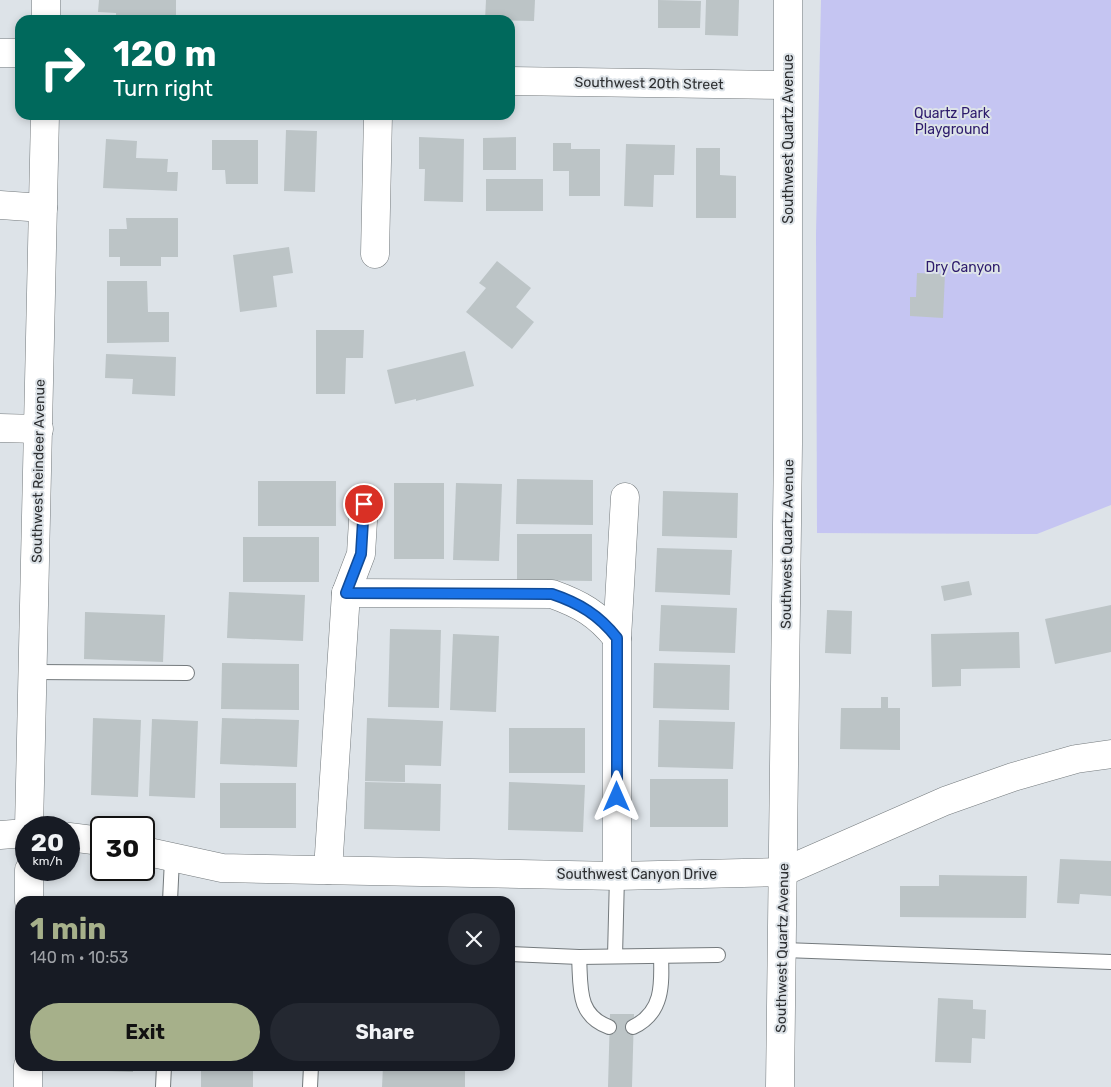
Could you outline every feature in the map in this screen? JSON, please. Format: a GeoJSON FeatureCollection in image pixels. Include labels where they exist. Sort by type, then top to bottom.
{"type":"FeatureCollection","features":[{"type":"Feature","properties":{"kind":"street"},"geometry":{"type":"LineString","coordinates":[[46,0],[46,15]]}},
{"type":"Feature","properties":{"kind":"street","name":"Southwest Quartz Avenue"},"geometry":{"type":"LineString","coordinates":[[780,1087],[784,950],[783,872],[788,444],[788,0]]}},
{"type":"Feature","properties":{"kind":"street"},"geometry":{"type":"LineString","coordinates":[[0,53],[15,53]]}},
{"type":"Feature","properties":{"kind":"street","name":"Southwest 20th Street"},"geometry":{"type":"LineString","coordinates":[[515,81],[787,85]]}},
{"type":"Feature","properties":{"kind":"street","name":"Southwest Reindeer Avenue"},"geometry":{"type":"LineString","coordinates":[[29,816],[45,120]]}},
{"type":"Feature","properties":{"kind":"street"},"geometry":{"type":"LineString","coordinates":[[375,254],[378,120]]}},
{"type":"Feature","properties":{"kind":"street"},"geometry":{"type":"LineString","coordinates":[[0,205],[43,208]]}},
{"type":"Feature","properties":{"kind":"street"},"geometry":{"type":"LineString","coordinates":[[0,428],[39,429]]}},
{"type":"Feature","properties":{"kind":"street"},"geometry":{"type":"LineString","coordinates":[[616,876],[617,638],[625,497]]}},
{"type":"Feature","properties":{"kind":"street"},"geometry":{"type":"LineString","coordinates":[[328,870],[346,593],[361,554],[364,504]]}},
{"type":"Feature","properties":{"kind":"street"},"geometry":{"type":"LineString","coordinates":[[346,593],[552,594],[576,602],[603,620],[617,638]]}},
{"type":"Feature","properties":{"kind":"street","name":"Southwest Canyon Drive"},"geometry":{"type":"LineString","coordinates":[[155,854],[222,868],[616,876],[783,872],[945,800],[1013,776],[1076,759],[1111,754]]}},
{"type":"Feature","properties":{"kind":"street"},"geometry":{"type":"LineString","coordinates":[[0,835],[15,834]]}},
{"type":"Feature","properties":{"kind":"street"},"geometry":{"type":"LineString","coordinates":[[29,881],[29,896]]}},
{"type":"Feature","properties":{"kind":"street"},"geometry":{"type":"LineString","coordinates":[[28,1071],[28,1087]]}},
{"type":"Feature","properties":{"kind":"lane"},"geometry":{"type":"LineString","coordinates":[[34,672],[187,673]]}},
{"type":"Feature","properties":{"kind":"lane"},"geometry":{"type":"LineString","coordinates":[[170,896],[172,859]]}},
{"type":"Feature","properties":{"kind":"lane"},"geometry":{"type":"LineString","coordinates":[[615,956],[616,876]]}},
{"type":"Feature","properties":{"kind":"lane"},"geometry":{"type":"LineString","coordinates":[[784,950],[1111,962]]}},
{"type":"Feature","properties":{"kind":"lane"},"geometry":{"type":"LineString","coordinates":[[515,954],[579,957],[718,955]]}},
{"type":"Feature","properties":{"kind":"lane"},"geometry":{"type":"LineString","coordinates":[[633,1027],[644,1022],[653,1012],[659,999],[662,981],[661,956]]}},
{"type":"Feature","properties":{"kind":"lane"},"geometry":{"type":"LineString","coordinates":[[579,957],[582,1002],[592,1018],[598,1023],[609,1027]]}},
{"type":"Feature","properties":{"kind":"lane"},"geometry":{"type":"LineString","coordinates":[[163,1087],[164,1071]]}},
{"type":"Feature","properties":{"kind":"lane"},"geometry":{"type":"LineString","coordinates":[[310,1087],[311,1071]]}},
{"type":"Feature","properties":{"kind":"green space","name":"Dry Canyon"},"geometry":{"type":"Polygon","coordinates":[[[821,0],[1111,0],[1111,505],[1037,534],[817,533],[816,234],[821,0]]]}},
{"type":"Feature","properties":{"kind":"building"},"geometry":{"type":"Polygon","coordinates":[[[99,0],[176,0],[176,15],[116,15],[116,13],[98,12],[99,0]]]}},
{"type":"Feature","properties":{"kind":"building"},"geometry":{"type":"Polygon","coordinates":[[[486,0],[535,0],[534,21],[515,21],[515,15],[485,15],[486,0]]]}},
{"type":"Feature","properties":{"kind":"building"},"geometry":{"type":"Polygon","coordinates":[[[658,0],[701,1],[700,28],[658,28],[658,0]]]}},
{"type":"Feature","properties":{"kind":"building"},"geometry":{"type":"Polygon","coordinates":[[[706,0],[739,0],[738,36],[705,35],[706,0]]]}},
{"type":"Feature","properties":{"kind":"building"},"geometry":{"type":"Polygon","coordinates":[[[286,130],[317,131],[315,192],[284,191],[286,130]]]}},
{"type":"Feature","properties":{"kind":"building"},"geometry":{"type":"Polygon","coordinates":[[[419,137],[464,139],[463,202],[424,201],[425,169],[419,169],[419,137]]]}},
{"type":"Feature","properties":{"kind":"building"},"geometry":{"type":"Polygon","coordinates":[[[516,137],[516,170],[483,170],[483,138],[516,137]]]}},
{"type":"Feature","properties":{"kind":"building"},"geometry":{"type":"Polygon","coordinates":[[[106,139],[137,141],[136,158],[168,159],[167,172],[178,172],[177,191],[103,188],[106,139]]]}},
{"type":"Feature","properties":{"kind":"building"},"geometry":{"type":"Polygon","coordinates":[[[212,140],[258,140],[258,184],[226,184],[225,170],[212,170],[212,140]]]}},
{"type":"Feature","properties":{"kind":"building"},"geometry":{"type":"Polygon","coordinates":[[[553,143],[571,143],[571,149],[600,149],[600,196],[569,196],[569,171],[553,171],[553,143]]]}},
{"type":"Feature","properties":{"kind":"building"},"geometry":{"type":"Polygon","coordinates":[[[626,144],[675,145],[674,175],[654,175],[653,207],[624,206],[626,144]]]}},
{"type":"Feature","properties":{"kind":"building"},"geometry":{"type":"Polygon","coordinates":[[[696,148],[720,148],[720,175],[736,176],[736,218],[696,218],[696,148]]]}},
{"type":"Feature","properties":{"kind":"building"},"geometry":{"type":"Polygon","coordinates":[[[486,179],[543,179],[543,211],[486,211],[486,179]]]}},
{"type":"Feature","properties":{"kind":"building"},"geometry":{"type":"Polygon","coordinates":[[[126,218],[178,218],[178,257],[161,257],[161,266],[120,266],[120,257],[109,257],[109,229],[127,229],[126,218]]]}},
{"type":"Feature","properties":{"kind":"building"},"geometry":{"type":"Polygon","coordinates":[[[289,247],[293,273],[273,276],[277,307],[240,312],[233,255],[289,247]]]}},
{"type":"Feature","properties":{"kind":"building"},"geometry":{"type":"Polygon","coordinates":[[[497,261],[531,288],[516,307],[534,322],[512,349],[466,312],[486,288],[479,283],[497,261]]]}},
{"type":"Feature","properties":{"kind":"building"},"geometry":{"type":"Polygon","coordinates":[[[917,273],[945,274],[943,318],[910,316],[910,297],[916,297],[917,273]]]}},
{"type":"Feature","properties":{"kind":"building"},"geometry":{"type":"Polygon","coordinates":[[[107,281],[147,281],[148,312],[169,312],[169,342],[107,343],[107,281]]]}},
{"type":"Feature","properties":{"kind":"building"},"geometry":{"type":"Polygon","coordinates":[[[316,330],[364,330],[363,358],[346,358],[345,394],[316,394],[316,330]]]}},
{"type":"Feature","properties":{"kind":"building"},"geometry":{"type":"Polygon","coordinates":[[[465,351],[474,386],[416,401],[416,399],[395,404],[387,370],[465,351]]]}},
{"type":"Feature","properties":{"kind":"building"},"geometry":{"type":"Polygon","coordinates":[[[106,354],[176,357],[175,396],[132,394],[133,379],[105,378],[106,354]]]}},
{"type":"Feature","properties":{"kind":"building"},"geometry":{"type":"Polygon","coordinates":[[[517,479],[593,480],[593,525],[516,524],[517,479]]]}},
{"type":"Feature","properties":{"kind":"building"},"geometry":{"type":"Polygon","coordinates":[[[258,481],[336,481],[336,526],[258,526],[258,481]]]}},
{"type":"Feature","properties":{"kind":"building"},"geometry":{"type":"Polygon","coordinates":[[[394,483],[444,483],[444,559],[394,559],[394,483]]]}},
{"type":"Feature","properties":{"kind":"building"},"geometry":{"type":"Polygon","coordinates":[[[456,483],[502,484],[499,561],[453,560],[456,483]]]}},
{"type":"Feature","properties":{"kind":"building"},"geometry":{"type":"Polygon","coordinates":[[[663,491],[738,493],[737,538],[662,536],[663,491]]]}},
{"type":"Feature","properties":{"kind":"building"},"geometry":{"type":"Polygon","coordinates":[[[517,534],[592,534],[592,581],[517,580],[517,534]]]}},
{"type":"Feature","properties":{"kind":"building"},"geometry":{"type":"Polygon","coordinates":[[[243,537],[319,537],[319,582],[243,582],[243,537]]]}},
{"type":"Feature","properties":{"kind":"building"},"geometry":{"type":"Polygon","coordinates":[[[657,548],[732,550],[730,595],[655,592],[657,548]]]}},
{"type":"Feature","properties":{"kind":"building"},"geometry":{"type":"Polygon","coordinates":[[[969,581],[972,595],[944,601],[941,586],[969,581]]]}},
{"type":"Feature","properties":{"kind":"building"},"geometry":{"type":"Polygon","coordinates":[[[229,592],[305,595],[303,641],[227,638],[229,592]]]}},
{"type":"Feature","properties":{"kind":"building"},"geometry":{"type":"Polygon","coordinates":[[[661,605],[737,608],[735,653],[659,651],[661,605]]]}},
{"type":"Feature","properties":{"kind":"building"},"geometry":{"type":"Polygon","coordinates":[[[1111,605],[1111,652],[1055,664],[1045,619],[1111,605]]]}},
{"type":"Feature","properties":{"kind":"building"},"geometry":{"type":"Polygon","coordinates":[[[827,610],[852,611],[851,654],[825,653],[827,610]]]}},
{"type":"Feature","properties":{"kind":"building"},"geometry":{"type":"Polygon","coordinates":[[[85,612],[165,615],[163,662],[84,659],[85,612]]]}},
{"type":"Feature","properties":{"kind":"building"},"geometry":{"type":"Polygon","coordinates":[[[390,629],[441,630],[439,708],[388,707],[390,629]]]}},
{"type":"Feature","properties":{"kind":"building"},"geometry":{"type":"Polygon","coordinates":[[[1019,632],[1020,668],[961,669],[961,686],[932,687],[931,634],[1019,632]]]}},
{"type":"Feature","properties":{"kind":"building"},"geometry":{"type":"Polygon","coordinates":[[[453,634],[499,636],[496,712],[450,710],[453,634]]]}},
{"type":"Feature","properties":{"kind":"building"},"geometry":{"type":"Polygon","coordinates":[[[222,663],[299,664],[299,710],[221,709],[222,663]]]}},
{"type":"Feature","properties":{"kind":"building"},"geometry":{"type":"Polygon","coordinates":[[[654,663],[730,665],[729,710],[653,708],[654,663]]]}},
{"type":"Feature","properties":{"kind":"building"},"geometry":{"type":"Polygon","coordinates":[[[881,697],[888,697],[888,708],[900,708],[900,750],[840,749],[841,708],[881,708],[881,697]]]}},
{"type":"Feature","properties":{"kind":"building"},"geometry":{"type":"Polygon","coordinates":[[[93,718],[141,720],[138,797],[91,795],[93,718]]]}},
{"type":"Feature","properties":{"kind":"building"},"geometry":{"type":"Polygon","coordinates":[[[222,718],[299,720],[297,767],[220,764],[222,718]]]}},
{"type":"Feature","properties":{"kind":"building"},"geometry":{"type":"Polygon","coordinates":[[[367,718],[443,721],[441,766],[405,765],[405,782],[365,781],[367,718]]]}},
{"type":"Feature","properties":{"kind":"building"},"geometry":{"type":"Polygon","coordinates":[[[152,719],[198,721],[195,798],[149,796],[152,719]]]}},
{"type":"Feature","properties":{"kind":"building"},"geometry":{"type":"Polygon","coordinates":[[[659,720],[735,722],[733,769],[658,767],[659,720]]]}},
{"type":"Feature","properties":{"kind":"building"},"geometry":{"type":"Polygon","coordinates":[[[509,728],[585,728],[585,773],[509,773],[509,728]]]}},
{"type":"Feature","properties":{"kind":"building"},"geometry":{"type":"Polygon","coordinates":[[[650,779],[728,779],[728,827],[650,827],[650,779]]]}},
{"type":"Feature","properties":{"kind":"building"},"geometry":{"type":"Polygon","coordinates":[[[365,782],[441,784],[440,831],[364,829],[365,782]]]}},
{"type":"Feature","properties":{"kind":"building"},"geometry":{"type":"Polygon","coordinates":[[[509,782],[585,785],[583,832],[508,830],[509,782]]]}},
{"type":"Feature","properties":{"kind":"building"},"geometry":{"type":"Polygon","coordinates":[[[220,783],[296,783],[296,828],[220,828],[220,783]]]}},
{"type":"Feature","properties":{"kind":"building"},"geometry":{"type":"Polygon","coordinates":[[[1060,859],[1111,861],[1111,896],[1080,894],[1079,904],[1057,903],[1060,859]]]}},
{"type":"Feature","properties":{"kind":"building"},"geometry":{"type":"Polygon","coordinates":[[[939,875],[1027,876],[1026,918],[900,917],[900,886],[939,886],[939,875]]]}},
{"type":"Feature","properties":{"kind":"building"},"geometry":{"type":"Polygon","coordinates":[[[938,998],[973,1000],[973,1009],[986,1010],[985,1039],[972,1038],[971,1063],[935,1062],[938,998]]]}},
{"type":"Feature","properties":{"kind":"building"},"geometry":{"type":"Polygon","coordinates":[[[610,1014],[634,1014],[632,1087],[608,1087],[610,1014]]]}},
{"type":"Feature","properties":{"kind":"building"},"geometry":{"type":"Polygon","coordinates":[[[201,1071],[253,1071],[253,1087],[201,1087],[201,1071]]]}},
{"type":"Feature","properties":{"kind":"building"},"geometry":{"type":"Polygon","coordinates":[[[383,1071],[465,1071],[465,1087],[382,1087],[383,1071]]]}},
{"type":"Feature","properties":{"kind":"route"},"geometry":{"type":"LineString","coordinates":[[364,504],[361,554],[346,593],[552,594],[576,602],[603,620],[617,638],[617,797]]}},
{"type":"Feature","properties":{"kind":"park label","name":"Quartz Park Playground"},"geometry":{"type":"Point","coordinates":[952,122]}}]}
